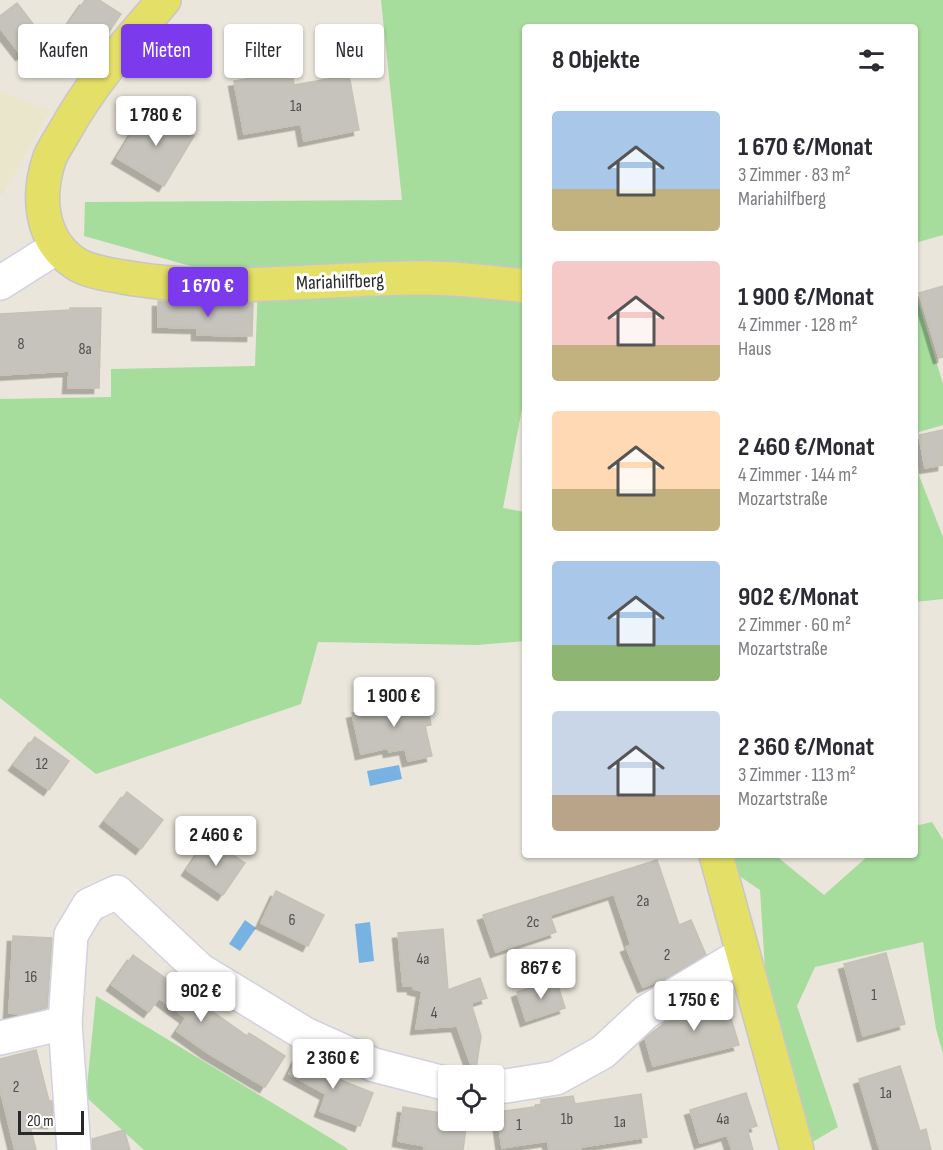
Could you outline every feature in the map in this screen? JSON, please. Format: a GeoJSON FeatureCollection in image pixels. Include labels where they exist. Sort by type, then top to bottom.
{"type":"FeatureCollection","features":[{"type":"Feature","properties":{"kind":"main road","name":"Mariahilfberg"},"geometry":{"type":"LineString","coordinates":[[164,0],[134,34],[80,105],[51,156],[44,183],[42,209],[46,228],[57,247],[75,264],[101,273],[161,283],[225,285],[427,278],[522,286]]}},
{"type":"Feature","properties":{"kind":"main road"},"geometry":{"type":"LineString","coordinates":[[717,858],[797,1150]]}},
{"type":"Feature","properties":{"kind":"street"},"geometry":{"type":"LineString","coordinates":[[0,283],[57,247]]}},
{"type":"Feature","properties":{"kind":"street"},"geometry":{"type":"LineString","coordinates":[[74,1150],[65,1023],[71,936],[88,905],[117,892],[200,970],[305,1034],[374,1065],[438,1081]]}},
{"type":"Feature","properties":{"kind":"street"},"geometry":{"type":"LineString","coordinates":[[504,1086],[556,1078],[603,1052],[646,1012],[743,954]]}},
{"type":"Feature","properties":{"kind":"street"},"geometry":{"type":"LineString","coordinates":[[0,1038],[65,1023]]}},
{"type":"Feature","properties":{"kind":"shaded area"},"geometry":{"type":"Polygon","coordinates":[[[0,92],[50,110],[3,194],[0,195],[0,92]]]}},
{"type":"Feature","properties":{"kind":"green space"},"geometry":{"type":"Polygon","coordinates":[[[381,0],[943,0],[943,235],[918,242],[918,24],[522,24],[522,409],[503,508],[522,511],[522,641],[477,645],[318,642],[301,704],[96,774],[0,698],[0,399],[111,397],[111,369],[255,366],[258,285],[84,236],[85,202],[402,200],[381,0]]]}},
{"type":"Feature","properties":{"kind":"green space"},"geometry":{"type":"Polygon","coordinates":[[[918,301],[943,384],[943,425],[919,432],[918,434],[918,301]]]}},
{"type":"Feature","properties":{"kind":"green space"},"geometry":{"type":"Polygon","coordinates":[[[918,473],[943,537],[943,599],[918,602],[918,473]]]}},
{"type":"Feature","properties":{"kind":"green space"},"geometry":{"type":"Polygon","coordinates":[[[932,822],[943,840],[943,1054],[936,1029],[923,942],[815,967],[797,1006],[838,1127],[809,1144],[765,969],[760,890],[712,858],[779,858],[824,895],[866,858],[918,858],[918,825],[932,822]]]}},
{"type":"Feature","properties":{"kind":"green space"},"geometry":{"type":"Polygon","coordinates":[[[96,996],[348,1150],[144,1150],[86,1097],[96,996]]]}},
{"type":"Feature","properties":{"kind":"water"},"geometry":{"type":"Polygon","coordinates":[[[399,765],[402,779],[370,786],[367,771],[399,765]]]}},
{"type":"Feature","properties":{"kind":"water"},"geometry":{"type":"Polygon","coordinates":[[[245,920],[256,928],[240,951],[229,944],[245,920]]]}},
{"type":"Feature","properties":{"kind":"water"},"geometry":{"type":"Polygon","coordinates":[[[370,922],[374,961],[359,963],[355,924],[370,922]]]}},
{"type":"Feature","properties":{"kind":"building"},"geometry":{"type":"Polygon","coordinates":[[[85,0],[99,0],[121,14],[109,32],[109,24],[68,24],[85,0]]]}},
{"type":"Feature","properties":{"kind":"building"},"geometry":{"type":"Polygon","coordinates":[[[17,3],[33,24],[18,24],[18,51],[0,28],[0,16],[17,3]]]}},
{"type":"Feature","properties":{"kind":"building"},"geometry":{"type":"Polygon","coordinates":[[[251,78],[293,78],[294,85],[332,78],[350,78],[359,130],[304,141],[301,124],[244,134],[234,81],[251,78]]]}},
{"type":"Feature","properties":{"kind":"building"},"geometry":{"type":"Polygon","coordinates":[[[147,109],[194,136],[164,186],[117,158],[147,109]]]}},
{"type":"Feature","properties":{"kind":"building"},"geometry":{"type":"Polygon","coordinates":[[[943,286],[943,357],[939,358],[919,293],[943,286]]]}},
{"type":"Feature","properties":{"kind":"building"},"geometry":{"type":"Polygon","coordinates":[[[158,301],[253,303],[252,336],[197,335],[197,328],[158,327],[158,301]]]}},
{"type":"Feature","properties":{"kind":"building"},"geometry":{"type":"Polygon","coordinates":[[[70,308],[101,308],[99,388],[68,388],[69,371],[0,375],[0,314],[70,310],[70,308]]]}},
{"type":"Feature","properties":{"kind":"building"},"geometry":{"type":"Polygon","coordinates":[[[943,430],[943,465],[925,468],[919,435],[943,430]]]}},
{"type":"Feature","properties":{"kind":"building"},"geometry":{"type":"Polygon","coordinates":[[[389,697],[398,702],[419,698],[421,710],[428,708],[431,725],[425,726],[432,756],[408,761],[405,749],[389,752],[388,748],[361,754],[352,713],[372,708],[378,699],[389,697]]]}},
{"type":"Feature","properties":{"kind":"building"},"geometry":{"type":"Polygon","coordinates":[[[35,737],[69,761],[49,790],[14,765],[35,737]]]}},
{"type":"Feature","properties":{"kind":"building"},"geometry":{"type":"Polygon","coordinates":[[[127,792],[163,820],[141,849],[105,821],[127,792]]]}},
{"type":"Feature","properties":{"kind":"building"},"geometry":{"type":"Polygon","coordinates":[[[208,839],[245,863],[223,895],[187,870],[208,839]]]}},
{"type":"Feature","properties":{"kind":"building"},"geometry":{"type":"Polygon","coordinates":[[[657,860],[679,925],[691,920],[706,955],[666,978],[643,987],[626,947],[631,945],[614,894],[550,915],[556,932],[496,952],[483,915],[657,860]]]}},
{"type":"Feature","properties":{"kind":"building"},"geometry":{"type":"Polygon","coordinates":[[[276,891],[324,915],[308,946],[261,923],[276,891]]]}},
{"type":"Feature","properties":{"kind":"building"},"geometry":{"type":"Polygon","coordinates":[[[443,929],[448,990],[480,978],[487,998],[471,1003],[481,1036],[477,1065],[471,1065],[457,1026],[416,1029],[422,991],[413,989],[413,986],[403,986],[398,933],[443,929]]]}},
{"type":"Feature","properties":{"kind":"building"},"geometry":{"type":"Polygon","coordinates":[[[13,936],[52,938],[47,1008],[22,1014],[9,1013],[13,936]]]}},
{"type":"Feature","properties":{"kind":"building"},"geometry":{"type":"Polygon","coordinates":[[[886,953],[905,1024],[863,1036],[844,964],[886,953]]]}},
{"type":"Feature","properties":{"kind":"building"},"geometry":{"type":"Polygon","coordinates":[[[133,955],[247,1036],[249,1033],[285,1056],[265,1087],[208,1053],[177,1031],[186,1018],[159,998],[149,1012],[112,985],[133,955]]]}},
{"type":"Feature","properties":{"kind":"building"},"geometry":{"type":"Polygon","coordinates":[[[556,979],[565,1008],[526,1021],[517,992],[556,979]]]}},
{"type":"Feature","properties":{"kind":"building"},"geometry":{"type":"Polygon","coordinates":[[[722,988],[739,1045],[653,1066],[645,1038],[666,1022],[692,1015],[690,1008],[722,988]]]}},
{"type":"Feature","properties":{"kind":"building"},"geometry":{"type":"Polygon","coordinates":[[[36,1050],[49,1101],[52,1101],[53,1123],[29,1122],[36,1150],[15,1150],[0,1089],[0,1059],[36,1050]]]}},
{"type":"Feature","properties":{"kind":"building"},"geometry":{"type":"Polygon","coordinates":[[[300,1053],[337,1069],[333,1077],[373,1093],[360,1126],[320,1111],[326,1094],[289,1074],[300,1053]]]}},
{"type":"Feature","properties":{"kind":"building"},"geometry":{"type":"Polygon","coordinates":[[[900,1066],[920,1131],[926,1129],[931,1150],[880,1150],[859,1079],[900,1066]]]}},
{"type":"Feature","properties":{"kind":"building"},"geometry":{"type":"Polygon","coordinates":[[[746,1093],[757,1126],[747,1129],[753,1150],[732,1150],[727,1135],[700,1143],[690,1110],[746,1093]]]}},
{"type":"Feature","properties":{"kind":"building"},"geometry":{"type":"Polygon","coordinates":[[[641,1094],[647,1137],[581,1147],[581,1150],[549,1150],[548,1141],[502,1148],[500,1131],[504,1131],[504,1111],[541,1106],[541,1100],[573,1096],[575,1104],[641,1094]]]}},
{"type":"Feature","properties":{"kind":"building"},"geometry":{"type":"Polygon","coordinates":[[[403,1107],[438,1112],[438,1131],[466,1131],[463,1150],[424,1150],[425,1146],[398,1141],[403,1107]]]}},
{"type":"Feature","properties":{"kind":"building"},"geometry":{"type":"Polygon","coordinates":[[[124,1130],[130,1150],[93,1150],[92,1139],[124,1130]]]}}]}
